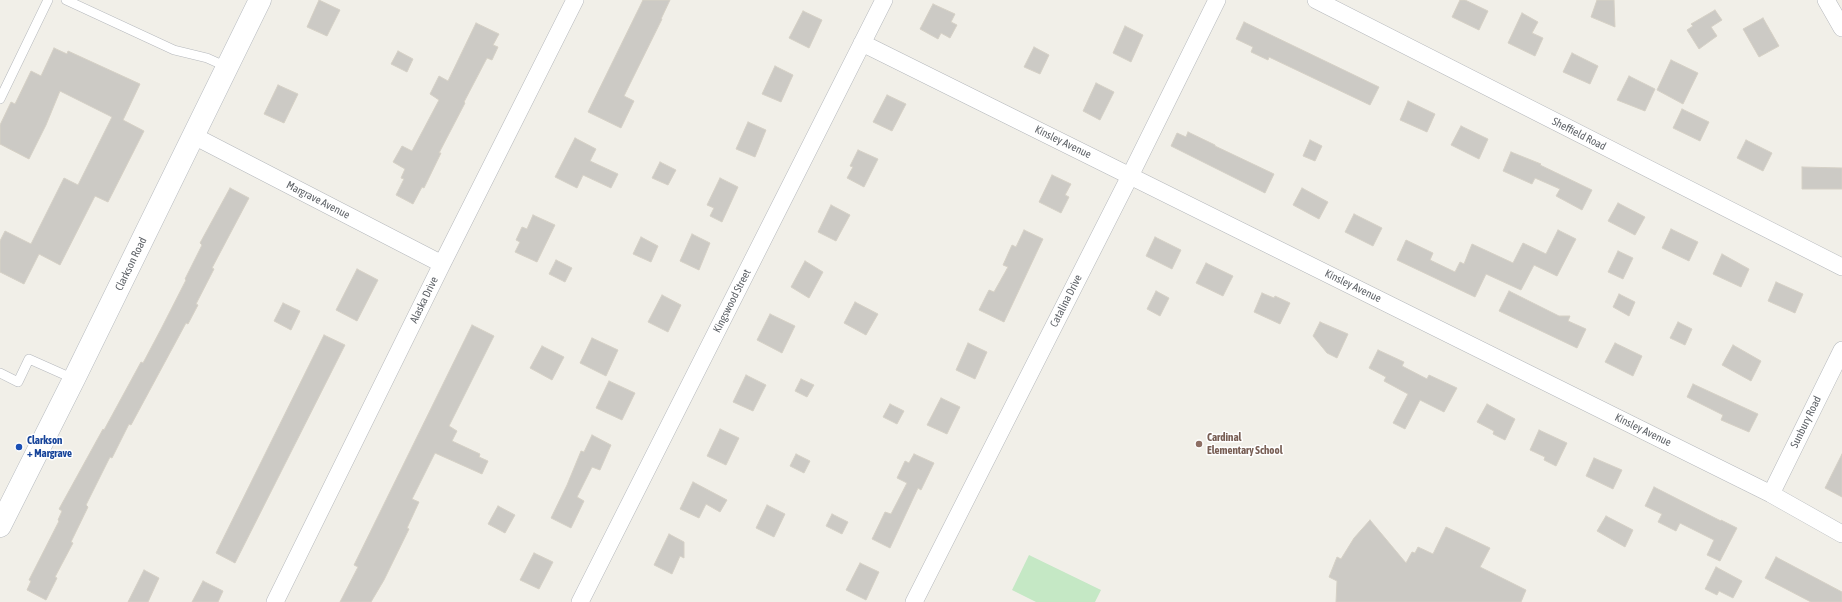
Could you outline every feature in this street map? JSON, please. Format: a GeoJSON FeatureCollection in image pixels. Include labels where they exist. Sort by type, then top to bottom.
{"type":"FeatureCollection","features":[{"type":"Feature","properties":{"kind":"street","name":"Clarkson Road"},"geometry":{"type":"LineString","coordinates":[[0,526],[74,380],[260,0]]}},
{"type":"Feature","properties":{"kind":"street","name":"Alaska Drive"},"geometry":{"type":"LineString","coordinates":[[275,602],[442,264],[575,0]]}},
{"type":"Feature","properties":{"kind":"street","name":"Kingswood Street"},"geometry":{"type":"LineString","coordinates":[[580,602],[884,0]]}},
{"type":"Feature","properties":{"kind":"street","name":"Catalina Drive"},"geometry":{"type":"LineString","coordinates":[[914,602],[1130,176],[1217,0]]}},
{"type":"Feature","properties":{"kind":"street","name":"Sheffield Road"},"geometry":{"type":"LineString","coordinates":[[1316,0],[1842,267]]}},
{"type":"Feature","properties":{"kind":"street"},"geometry":{"type":"LineString","coordinates":[[1826,0],[1842,28]]}},
{"type":"Feature","properties":{"kind":"street","name":"Kinsley Avenue"},"geometry":{"type":"LineString","coordinates":[[862,43],[1771,494],[1842,534]]}},
{"type":"Feature","properties":{"kind":"street","name":"Margrave Avenue"},"geometry":{"type":"LineString","coordinates":[[194,136],[442,264]]}},
{"type":"Feature","properties":{"kind":"street","name":"Sunbury Road"},"geometry":{"type":"LineString","coordinates":[[1771,494],[1842,350]]}},
{"type":"Feature","properties":{"kind":"lane"},"geometry":{"type":"LineString","coordinates":[[0,99],[48,0]]}},
{"type":"Feature","properties":{"kind":"lane"},"geometry":{"type":"LineString","coordinates":[[66,0],[174,50],[208,58],[226,67]]}},
{"type":"Feature","properties":{"kind":"lane"},"geometry":{"type":"LineString","coordinates":[[0,373],[18,382],[29,360],[74,380]]}},
{"type":"Feature","properties":{"kind":"green space"},"geometry":{"type":"Polygon","coordinates":[[[1029,555],[1101,590],[1095,602],[1036,602],[1012,590],[1029,555]]]}},
{"type":"Feature","properties":{"kind":"building"},"geometry":{"type":"Polygon","coordinates":[[[319,0],[340,10],[327,36],[307,27],[319,0]]]}},
{"type":"Feature","properties":{"kind":"building"},"geometry":{"type":"Polygon","coordinates":[[[643,0],[670,0],[624,96],[634,101],[621,128],[588,112],[643,0]]]}},
{"type":"Feature","properties":{"kind":"building"},"geometry":{"type":"Polygon","coordinates":[[[1460,0],[1465,0],[1488,11],[1479,30],[1452,17],[1460,0]]]}},
{"type":"Feature","properties":{"kind":"building"},"geometry":{"type":"Polygon","coordinates":[[[1597,0],[1614,0],[1615,27],[1591,17],[1597,0]]]}},
{"type":"Feature","properties":{"kind":"building"},"geometry":{"type":"Polygon","coordinates":[[[933,4],[955,14],[951,22],[957,25],[950,38],[941,33],[938,39],[920,29],[933,4]]]}},
{"type":"Feature","properties":{"kind":"building"},"geometry":{"type":"Polygon","coordinates":[[[1715,10],[1722,20],[1711,27],[1717,36],[1699,49],[1687,30],[1693,26],[1691,24],[1715,10]]]}},
{"type":"Feature","properties":{"kind":"building"},"geometry":{"type":"Polygon","coordinates":[[[803,11],[822,20],[809,48],[789,38],[803,11]]]}},
{"type":"Feature","properties":{"kind":"building"},"geometry":{"type":"Polygon","coordinates":[[[1522,13],[1538,22],[1532,33],[1543,38],[1535,56],[1508,43],[1522,13]]]}},
{"type":"Feature","properties":{"kind":"building"},"geometry":{"type":"Polygon","coordinates":[[[1763,18],[1779,46],[1759,57],[1743,29],[1763,18]]]}},
{"type":"Feature","properties":{"kind":"building"},"geometry":{"type":"Polygon","coordinates":[[[1244,22],[1379,87],[1370,105],[1269,57],[1268,60],[1251,52],[1253,47],[1236,39],[1244,22]]]}},
{"type":"Feature","properties":{"kind":"building"},"geometry":{"type":"Polygon","coordinates":[[[476,23],[499,34],[493,45],[498,47],[492,60],[487,58],[439,153],[441,153],[424,188],[422,187],[413,204],[396,195],[404,179],[401,178],[405,169],[393,162],[402,146],[412,151],[439,100],[430,94],[439,76],[448,81],[476,23]]]}},
{"type":"Feature","properties":{"kind":"building"},"geometry":{"type":"Polygon","coordinates":[[[1125,26],[1143,35],[1131,62],[1113,53],[1125,26]]]}},
{"type":"Feature","properties":{"kind":"building"},"geometry":{"type":"Polygon","coordinates":[[[1034,47],[1049,55],[1040,74],[1024,67],[1034,47]]]}},
{"type":"Feature","properties":{"kind":"building"},"geometry":{"type":"Polygon","coordinates":[[[54,48],[67,54],[68,51],[140,84],[123,120],[144,131],[108,202],[95,196],[60,265],[39,254],[24,284],[0,272],[0,241],[5,231],[31,244],[64,178],[78,185],[112,117],[60,91],[46,125],[29,159],[0,144],[0,125],[11,102],[15,104],[31,71],[41,76],[54,48]]]}},
{"type":"Feature","properties":{"kind":"building"},"geometry":{"type":"Polygon","coordinates":[[[398,51],[413,59],[407,72],[391,64],[398,51]]]}},
{"type":"Feature","properties":{"kind":"building"},"geometry":{"type":"Polygon","coordinates":[[[1572,53],[1598,66],[1590,84],[1563,72],[1572,53]]]}},
{"type":"Feature","properties":{"kind":"building"},"geometry":{"type":"Polygon","coordinates":[[[1671,60],[1698,73],[1683,104],[1657,90],[1671,60]]]}},
{"type":"Feature","properties":{"kind":"building"},"geometry":{"type":"Polygon","coordinates":[[[775,66],[793,75],[781,102],[762,94],[775,66]]]}},
{"type":"Feature","properties":{"kind":"building"},"geometry":{"type":"Polygon","coordinates":[[[1629,76],[1655,89],[1645,111],[1617,100],[1629,76]]]}},
{"type":"Feature","properties":{"kind":"building"},"geometry":{"type":"Polygon","coordinates":[[[1096,83],[1114,92],[1100,120],[1083,111],[1096,83]]]}},
{"type":"Feature","properties":{"kind":"building"},"geometry":{"type":"Polygon","coordinates":[[[278,85],[298,94],[284,123],[264,114],[278,85]]]}},
{"type":"Feature","properties":{"kind":"building"},"geometry":{"type":"Polygon","coordinates":[[[887,95],[906,104],[892,131],[873,122],[887,95]]]}},
{"type":"Feature","properties":{"kind":"building"},"geometry":{"type":"Polygon","coordinates":[[[1408,101],[1435,114],[1427,132],[1400,120],[1408,101]]]}},
{"type":"Feature","properties":{"kind":"building"},"geometry":{"type":"Polygon","coordinates":[[[1682,109],[1709,122],[1700,141],[1673,128],[1682,109]]]}},
{"type":"Feature","properties":{"kind":"building"},"geometry":{"type":"Polygon","coordinates":[[[748,122],[766,130],[755,157],[736,149],[748,122]]]}},
{"type":"Feature","properties":{"kind":"building"},"geometry":{"type":"Polygon","coordinates":[[[1461,126],[1488,139],[1479,159],[1451,145],[1461,126]]]}},
{"type":"Feature","properties":{"kind":"building"},"geometry":{"type":"Polygon","coordinates":[[[1188,132],[1274,174],[1265,193],[1171,146],[1177,133],[1186,137],[1188,132]]]}},
{"type":"Feature","properties":{"kind":"building"},"geometry":{"type":"Polygon","coordinates":[[[575,138],[596,149],[590,161],[618,174],[611,188],[583,175],[577,188],[555,177],[575,138]]]}},
{"type":"Feature","properties":{"kind":"building"},"geometry":{"type":"Polygon","coordinates":[[[1310,140],[1322,146],[1315,161],[1303,156],[1310,140]]]}},
{"type":"Feature","properties":{"kind":"building"},"geometry":{"type":"Polygon","coordinates":[[[1746,140],[1772,153],[1763,171],[1737,158],[1746,140]]]}},
{"type":"Feature","properties":{"kind":"building"},"geometry":{"type":"Polygon","coordinates":[[[858,150],[878,159],[864,187],[847,178],[853,167],[850,166],[858,150]]]}},
{"type":"Feature","properties":{"kind":"building"},"geometry":{"type":"Polygon","coordinates":[[[1511,152],[1541,164],[1540,165],[1592,190],[1582,210],[1556,196],[1560,189],[1535,178],[1532,184],[1503,171],[1511,152]]]}},
{"type":"Feature","properties":{"kind":"building"},"geometry":{"type":"Polygon","coordinates":[[[660,162],[676,170],[668,185],[652,178],[660,162]]]}},
{"type":"Feature","properties":{"kind":"building"},"geometry":{"type":"Polygon","coordinates":[[[1802,167],[1842,168],[1842,189],[1802,189],[1802,167]]]}},
{"type":"Feature","properties":{"kind":"building"},"geometry":{"type":"Polygon","coordinates":[[[1052,175],[1071,184],[1065,195],[1069,197],[1061,213],[1039,202],[1052,175]]]}},
{"type":"Feature","properties":{"kind":"building"},"geometry":{"type":"Polygon","coordinates":[[[720,178],[738,187],[722,222],[710,216],[714,208],[707,205],[720,178]]]}},
{"type":"Feature","properties":{"kind":"building"},"geometry":{"type":"Polygon","coordinates":[[[230,188],[249,198],[212,268],[214,269],[196,304],[198,305],[188,324],[186,323],[131,425],[129,424],[112,458],[110,457],[86,505],[88,507],[71,542],[73,543],[55,577],[57,578],[46,600],[27,590],[31,581],[29,580],[59,521],[58,520],[62,511],[59,509],[141,362],[143,363],[186,280],[185,279],[202,245],[200,243],[230,188]]]}},
{"type":"Feature","properties":{"kind":"building"},"geometry":{"type":"Polygon","coordinates":[[[1302,188],[1328,202],[1319,219],[1293,205],[1302,188]]]}},
{"type":"Feature","properties":{"kind":"building"},"geometry":{"type":"Polygon","coordinates":[[[1618,203],[1645,217],[1635,235],[1608,221],[1618,203]]]}},
{"type":"Feature","properties":{"kind":"building"},"geometry":{"type":"Polygon","coordinates":[[[831,205],[850,215],[836,241],[818,232],[831,205]]]}},
{"type":"Feature","properties":{"kind":"building"},"geometry":{"type":"Polygon","coordinates":[[[1354,214],[1382,228],[1373,246],[1345,232],[1354,214]]]}},
{"type":"Feature","properties":{"kind":"building"},"geometry":{"type":"Polygon","coordinates":[[[533,215],[555,225],[537,262],[515,252],[520,242],[516,240],[522,227],[527,229],[533,215]]]}},
{"type":"Feature","properties":{"kind":"building"},"geometry":{"type":"Polygon","coordinates":[[[1671,229],[1698,242],[1689,261],[1662,248],[1671,229]]]}},
{"type":"Feature","properties":{"kind":"building"},"geometry":{"type":"Polygon","coordinates":[[[1024,230],[1043,239],[1004,322],[979,310],[989,290],[994,292],[1008,267],[1003,265],[1012,245],[1016,247],[1024,230]]]}},
{"type":"Feature","properties":{"kind":"building"},"geometry":{"type":"Polygon","coordinates":[[[1558,230],[1576,239],[1557,276],[1534,265],[1521,290],[1486,274],[1475,297],[1397,260],[1406,240],[1433,253],[1430,260],[1455,272],[1460,262],[1464,264],[1472,244],[1513,263],[1523,243],[1546,254],[1558,230]]]}},
{"type":"Feature","properties":{"kind":"building"},"geometry":{"type":"Polygon","coordinates":[[[692,234],[710,243],[699,270],[680,261],[692,234]]]}},
{"type":"Feature","properties":{"kind":"building"},"geometry":{"type":"Polygon","coordinates":[[[641,237],[658,246],[651,262],[633,254],[641,237]]]}},
{"type":"Feature","properties":{"kind":"building"},"geometry":{"type":"Polygon","coordinates":[[[1155,237],[1181,250],[1172,269],[1146,256],[1155,237]]]}},
{"type":"Feature","properties":{"kind":"building"},"geometry":{"type":"Polygon","coordinates":[[[1618,251],[1633,258],[1623,279],[1608,272],[1618,251]]]}},
{"type":"Feature","properties":{"kind":"building"},"geometry":{"type":"Polygon","coordinates":[[[1722,254],[1749,269],[1741,287],[1713,274],[1722,254]]]}},
{"type":"Feature","properties":{"kind":"building"},"geometry":{"type":"Polygon","coordinates":[[[556,260],[572,268],[565,282],[549,274],[556,260]]]}},
{"type":"Feature","properties":{"kind":"building"},"geometry":{"type":"Polygon","coordinates":[[[805,261],[823,272],[809,298],[791,287],[805,261]]]}},
{"type":"Feature","properties":{"kind":"building"},"geometry":{"type":"Polygon","coordinates":[[[1206,263],[1233,276],[1223,296],[1196,283],[1206,263]]]}},
{"type":"Feature","properties":{"kind":"building"},"geometry":{"type":"Polygon","coordinates":[[[357,269],[378,280],[357,321],[336,310],[357,269]]]}},
{"type":"Feature","properties":{"kind":"building"},"geometry":{"type":"Polygon","coordinates":[[[1776,282],[1803,294],[1795,313],[1768,301],[1776,282]]]}},
{"type":"Feature","properties":{"kind":"building"},"geometry":{"type":"Polygon","coordinates":[[[1156,291],[1169,298],[1160,316],[1147,309],[1156,291]]]}},
{"type":"Feature","properties":{"kind":"building"},"geometry":{"type":"Polygon","coordinates":[[[1509,291],[1559,316],[1570,316],[1568,321],[1586,329],[1577,348],[1499,311],[1509,291]]]}},
{"type":"Feature","properties":{"kind":"building"},"geometry":{"type":"Polygon","coordinates":[[[1262,293],[1274,298],[1275,296],[1290,303],[1280,324],[1254,312],[1262,293]]]}},
{"type":"Feature","properties":{"kind":"building"},"geometry":{"type":"Polygon","coordinates":[[[1619,294],[1635,302],[1629,316],[1613,307],[1619,294]]]}},
{"type":"Feature","properties":{"kind":"building"},"geometry":{"type":"Polygon","coordinates":[[[662,295],[681,305],[668,332],[648,322],[662,295]]]}},
{"type":"Feature","properties":{"kind":"building"},"geometry":{"type":"Polygon","coordinates":[[[855,302],[878,314],[866,335],[844,323],[855,302]]]}},
{"type":"Feature","properties":{"kind":"building"},"geometry":{"type":"Polygon","coordinates":[[[283,303],[300,311],[291,330],[274,321],[283,303]]]}},
{"type":"Feature","properties":{"kind":"building"},"geometry":{"type":"Polygon","coordinates":[[[770,314],[795,326],[782,353],[757,340],[770,314]]]}},
{"type":"Feature","properties":{"kind":"building"},"geometry":{"type":"Polygon","coordinates":[[[1320,322],[1348,334],[1337,358],[1327,353],[1313,336],[1320,322]]]}},
{"type":"Feature","properties":{"kind":"building"},"geometry":{"type":"Polygon","coordinates":[[[1678,322],[1692,329],[1685,345],[1670,338],[1678,322]]]}},
{"type":"Feature","properties":{"kind":"building"},"geometry":{"type":"Polygon","coordinates":[[[472,325],[494,336],[449,426],[457,431],[452,441],[480,454],[479,457],[488,461],[482,474],[435,453],[412,499],[419,502],[407,528],[409,529],[384,580],[371,602],[340,602],[358,567],[354,565],[472,325]]]}},
{"type":"Feature","properties":{"kind":"building"},"geometry":{"type":"Polygon","coordinates":[[[324,335],[345,345],[235,563],[216,553],[324,335]]]}},
{"type":"Feature","properties":{"kind":"building"},"geometry":{"type":"Polygon","coordinates":[[[592,338],[618,350],[606,376],[580,363],[592,338]]]}},
{"type":"Feature","properties":{"kind":"building"},"geometry":{"type":"Polygon","coordinates":[[[968,343],[987,352],[975,379],[956,370],[968,343]]]}},
{"type":"Feature","properties":{"kind":"building"},"geometry":{"type":"Polygon","coordinates":[[[1615,343],[1642,356],[1633,376],[1605,362],[1615,343]]]}},
{"type":"Feature","properties":{"kind":"building"},"geometry":{"type":"Polygon","coordinates":[[[1733,345],[1761,361],[1751,381],[1722,365],[1733,345]]]}},
{"type":"Feature","properties":{"kind":"building"},"geometry":{"type":"Polygon","coordinates":[[[542,346],[564,357],[552,380],[530,368],[542,346]]]}},
{"type":"Feature","properties":{"kind":"building"},"geometry":{"type":"Polygon","coordinates":[[[1378,350],[1404,362],[1402,366],[1427,379],[1429,375],[1457,388],[1444,412],[1420,400],[1405,429],[1393,423],[1408,394],[1384,381],[1386,377],[1369,368],[1378,350]]]}},
{"type":"Feature","properties":{"kind":"building"},"geometry":{"type":"Polygon","coordinates":[[[746,375],[766,385],[753,411],[733,402],[746,375]]]}},
{"type":"Feature","properties":{"kind":"building"},"geometry":{"type":"Polygon","coordinates":[[[801,379],[814,385],[807,397],[795,391],[801,379]]]}},
{"type":"Feature","properties":{"kind":"building"},"geometry":{"type":"Polygon","coordinates":[[[609,381],[635,393],[622,420],[596,408],[609,381]]]}},
{"type":"Feature","properties":{"kind":"building"},"geometry":{"type":"Polygon","coordinates":[[[1693,384],[1758,414],[1749,432],[1721,420],[1723,415],[1687,397],[1693,384]]]}},
{"type":"Feature","properties":{"kind":"building"},"geometry":{"type":"Polygon","coordinates":[[[941,398],[960,407],[947,434],[927,425],[941,398]]]}},
{"type":"Feature","properties":{"kind":"building"},"geometry":{"type":"Polygon","coordinates":[[[890,404],[904,411],[897,424],[883,417],[890,404]]]}},
{"type":"Feature","properties":{"kind":"building"},"geometry":{"type":"Polygon","coordinates":[[[1487,404],[1515,419],[1505,440],[1493,434],[1494,431],[1477,422],[1487,404]]]}},
{"type":"Feature","properties":{"kind":"building"},"geometry":{"type":"Polygon","coordinates":[[[720,429],[739,438],[726,465],[707,456],[720,429]]]}},
{"type":"Feature","properties":{"kind":"building"},"geometry":{"type":"Polygon","coordinates":[[[1539,430],[1567,443],[1556,466],[1544,460],[1545,457],[1530,450],[1539,430]]]}},
{"type":"Feature","properties":{"kind":"building"},"geometry":{"type":"Polygon","coordinates":[[[592,435],[611,445],[600,470],[592,467],[577,497],[584,501],[571,528],[551,518],[581,451],[584,452],[592,435]]]}},
{"type":"Feature","properties":{"kind":"building"},"geometry":{"type":"Polygon","coordinates":[[[796,454],[810,461],[804,473],[790,466],[796,454]]]}},
{"type":"Feature","properties":{"kind":"building"},"geometry":{"type":"Polygon","coordinates":[[[914,454],[934,463],[921,490],[918,488],[890,548],[872,539],[885,512],[891,514],[907,483],[897,478],[905,461],[909,463],[914,454]]]}},
{"type":"Feature","properties":{"kind":"building"},"geometry":{"type":"Polygon","coordinates":[[[1842,454],[1842,497],[1825,488],[1842,454]]]}},
{"type":"Feature","properties":{"kind":"building"},"geometry":{"type":"Polygon","coordinates":[[[1594,458],[1622,470],[1613,489],[1586,476],[1594,458]]]}},
{"type":"Feature","properties":{"kind":"building"},"geometry":{"type":"Polygon","coordinates":[[[693,482],[727,500],[720,512],[706,504],[699,518],[680,509],[693,482]]]}},
{"type":"Feature","properties":{"kind":"building"},"geometry":{"type":"Polygon","coordinates":[[[1654,487],[1737,528],[1720,561],[1707,555],[1714,540],[1680,523],[1676,531],[1658,522],[1662,514],[1645,506],[1654,487]]]}},
{"type":"Feature","properties":{"kind":"building"},"geometry":{"type":"Polygon","coordinates":[[[767,505],[785,514],[774,537],[756,528],[767,505]]]}},
{"type":"Feature","properties":{"kind":"building"},"geometry":{"type":"Polygon","coordinates":[[[498,506],[515,515],[505,533],[488,524],[498,506]]]}},
{"type":"Feature","properties":{"kind":"building"},"geometry":{"type":"Polygon","coordinates":[[[832,514],[848,522],[842,534],[826,526],[832,514]]]}},
{"type":"Feature","properties":{"kind":"building"},"geometry":{"type":"Polygon","coordinates":[[[1606,516],[1633,530],[1625,547],[1597,531],[1606,516]]]}},
{"type":"Feature","properties":{"kind":"building"},"geometry":{"type":"Polygon","coordinates":[[[1370,520],[1406,563],[1412,552],[1415,553],[1418,547],[1433,554],[1446,527],[1490,548],[1480,567],[1526,590],[1521,602],[1336,602],[1337,581],[1329,577],[1337,557],[1341,559],[1354,538],[1370,520]]]}},
{"type":"Feature","properties":{"kind":"building"},"geometry":{"type":"Polygon","coordinates":[[[669,534],[684,542],[684,558],[680,556],[672,574],[654,565],[669,534]]]}},
{"type":"Feature","properties":{"kind":"building"},"geometry":{"type":"Polygon","coordinates":[[[534,553],[553,562],[539,589],[520,580],[534,553]]]}},
{"type":"Feature","properties":{"kind":"building"},"geometry":{"type":"Polygon","coordinates":[[[1776,557],[1842,592],[1842,602],[1811,602],[1765,578],[1776,557]]]}},
{"type":"Feature","properties":{"kind":"building"},"geometry":{"type":"Polygon","coordinates":[[[860,563],[879,572],[866,600],[846,590],[860,563]]]}},
{"type":"Feature","properties":{"kind":"building"},"geometry":{"type":"Polygon","coordinates":[[[1716,567],[1742,581],[1733,598],[1719,591],[1717,595],[1705,589],[1716,567]]]}},
{"type":"Feature","properties":{"kind":"building"},"geometry":{"type":"Polygon","coordinates":[[[144,570],[159,578],[148,602],[128,602],[144,570]]]}},
{"type":"Feature","properties":{"kind":"building"},"geometry":{"type":"Polygon","coordinates":[[[203,581],[223,591],[218,602],[192,602],[203,581]]]}},
{"type":"Feature","properties":{"kind":"place","name":"Cardinal Elementary School"},"geometry":{"type":"Point","coordinates":[1199,444]}},
{"type":"Feature","properties":{"kind":"place","name":"Clarkson + Margrave"},"geometry":{"type":"Point","coordinates":[19,447]}}]}
